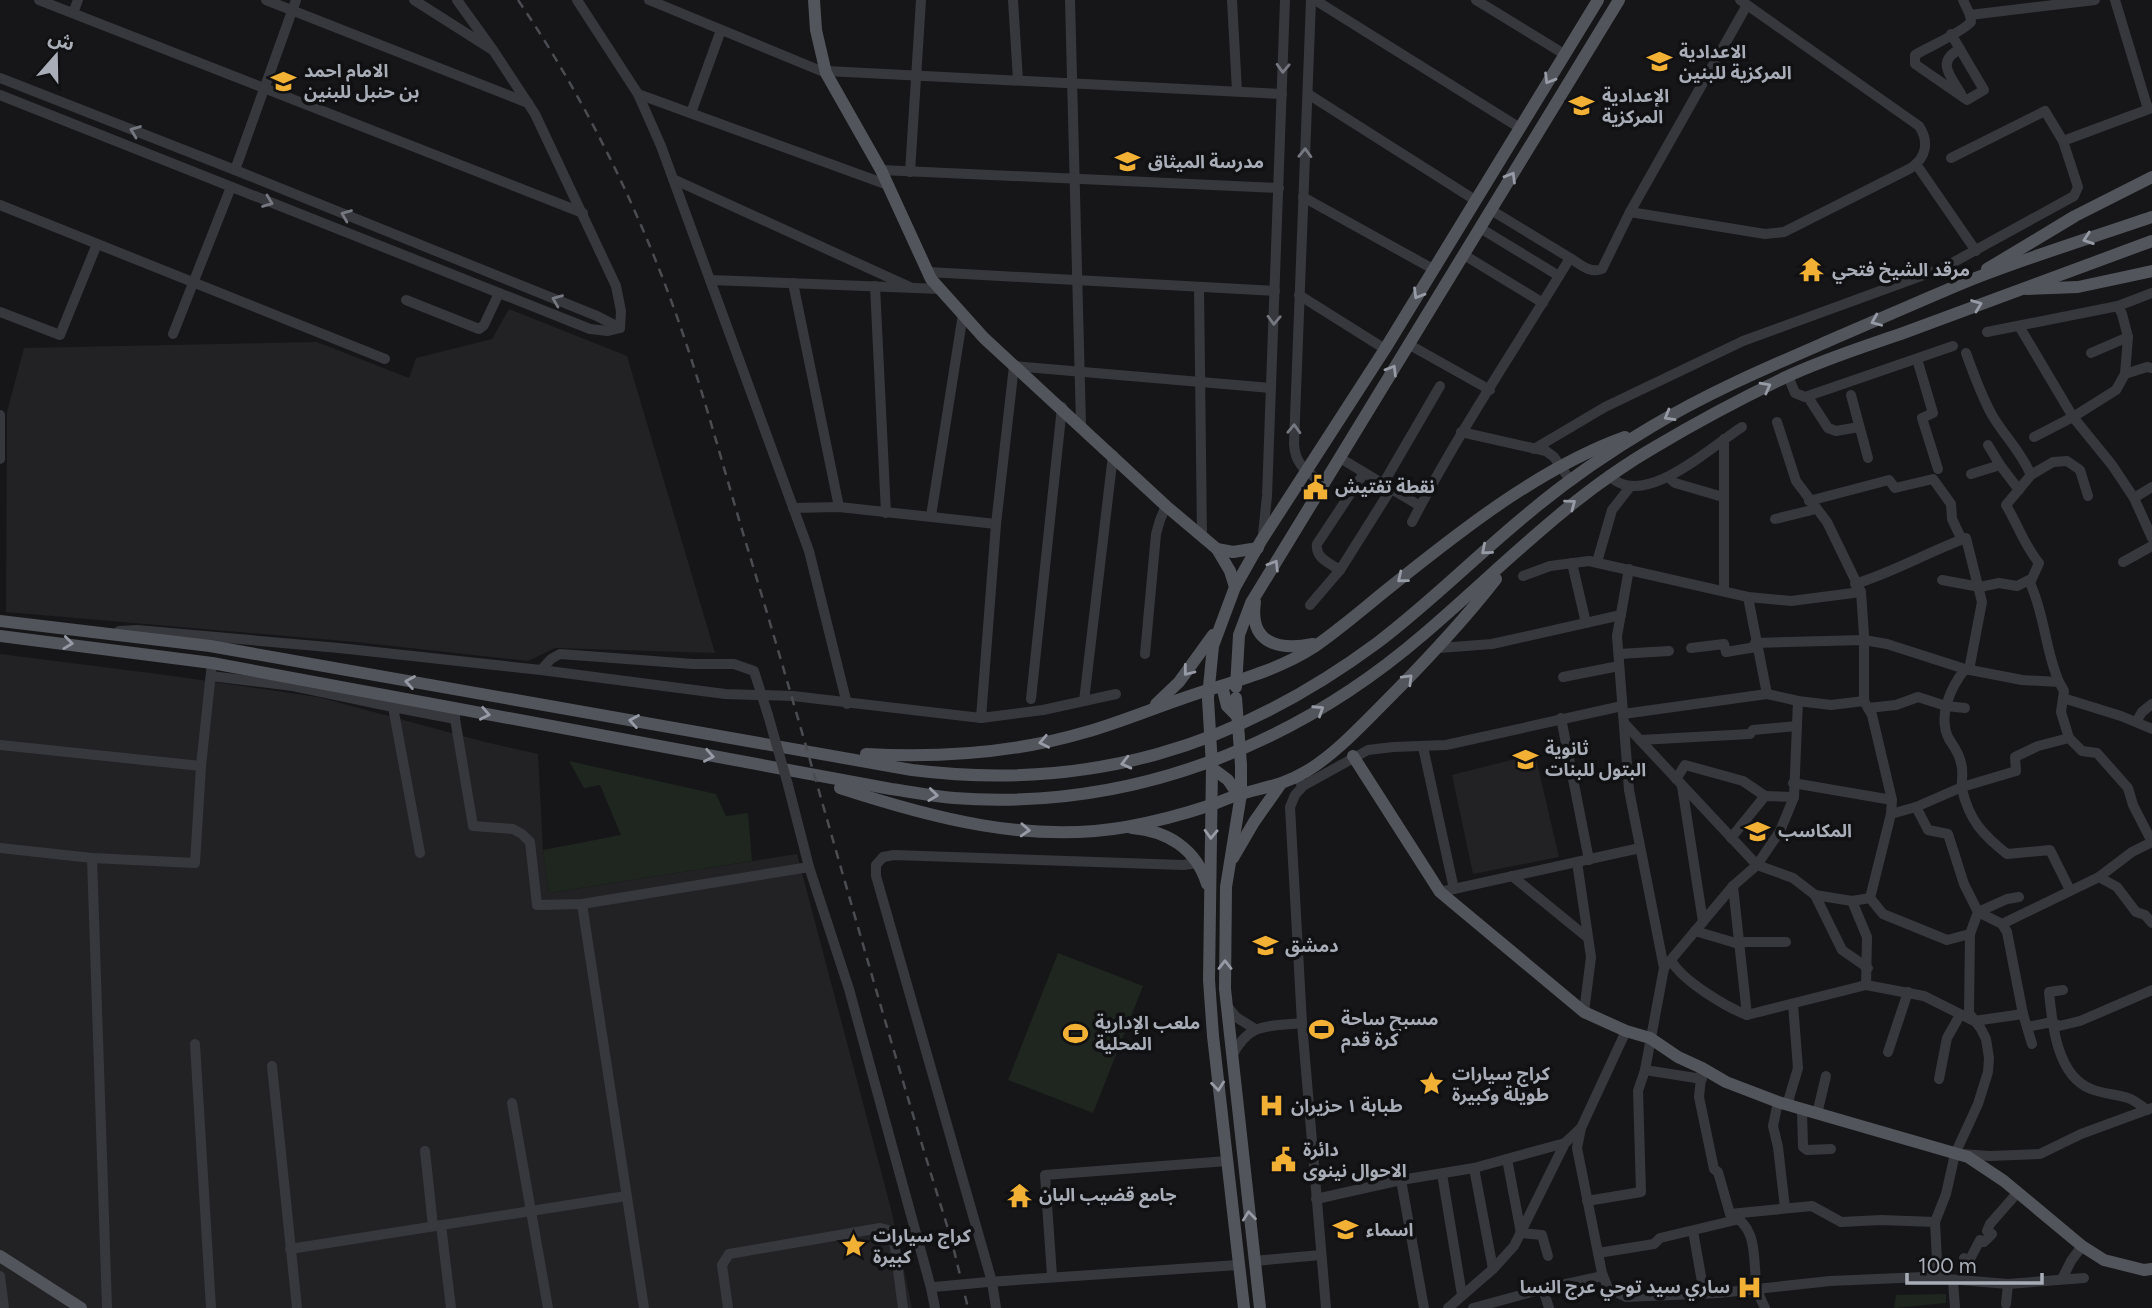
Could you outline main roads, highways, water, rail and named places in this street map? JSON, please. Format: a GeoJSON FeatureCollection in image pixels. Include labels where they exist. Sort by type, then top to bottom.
{"type":"FeatureCollection","features":[{"type":"Feature","properties":{"kind":"main road"},"geometry":{"type":"LineString","coordinates":[[814,0],[816,30],[826,72],[881,170],[928,272],[940,289],[1014,366],[1217,549],[1230,571],[1235,587]]}},
{"type":"Feature","properties":{"kind":"main road"},"geometry":{"type":"LineString","coordinates":[[1244,1308],[1215,1058],[1209,981],[1212,805],[1208,695],[1210,659],[1220,623],[1235,587],[1259,544],[1385,349],[1598,0]]}},
{"type":"Feature","properties":{"kind":"main road"},"geometry":{"type":"LineString","coordinates":[[1231,699],[1236,682],[1239,635],[1244,617],[1255,596],[1619,0]]}},
{"type":"Feature","properties":{"kind":"main road"},"geometry":{"type":"LineString","coordinates":[[1969,281],[2048,231],[2152,177]]}},
{"type":"Feature","properties":{"kind":"main road"},"geometry":{"type":"LineString","coordinates":[[0,621],[210,646],[940,773],[1009,776],[1066,773],[1110,766],[1191,744],[1280,706],[1306,691],[1377,642],[1570,480],[1648,429],[1740,379],[1969,281],[2152,216]]}},
{"type":"Feature","properties":{"kind":"main road"},"geometry":{"type":"LineString","coordinates":[[0,636],[211,669],[858,785],[942,796],[1005,799],[1075,794],[1174,774],[1228,757],[1300,722],[1421,637],[1553,518],[1609,475],[1671,438],[1788,376],[2152,241]]}},
{"type":"Feature","properties":{"kind":"main road"},"geometry":{"type":"LineString","coordinates":[[2020,289],[2071,288],[2152,271]]}},
{"type":"Feature","properties":{"kind":"main road"},"geometry":{"type":"LineString","coordinates":[[819,752],[900,756],[971,753],[1061,739],[1208,695],[1222,686],[1282,664],[1320,643],[1461,531],[1562,467],[1601,446],[1648,429]]}},
{"type":"Feature","properties":{"kind":"main road"},"geometry":{"type":"LineString","coordinates":[[1217,549],[1242,552],[1259,544]]}},
{"type":"Feature","properties":{"kind":"main road"},"geometry":{"type":"LineString","coordinates":[[794,772],[899,807],[976,825],[1051,831],[1125,827],[1212,805],[1240,794],[1300,781],[1341,746],[1439,648],[1514,554]]}},
{"type":"Feature","properties":{"kind":"main road"},"geometry":{"type":"LineString","coordinates":[[1255,596],[1255,622],[1266,640],[1284,647],[1320,643]]}},
{"type":"Feature","properties":{"kind":"main road"},"geometry":{"type":"LineString","coordinates":[[1147,712],[1179,682],[1220,623]]}},
{"type":"Feature","properties":{"kind":"main road"},"geometry":{"type":"LineString","coordinates":[[1222,686],[1231,699],[1237,716],[1241,765],[1240,794],[1225,897],[1227,1006],[1260,1308]]}},
{"type":"Feature","properties":{"kind":"main road"},"geometry":{"type":"LineString","coordinates":[[1353,756],[1440,892],[1584,1012],[1626,1031],[1650,1038],[1702,1073],[1783,1104],[1968,1157],[2018,1192],[2082,1246],[2104,1260],[2144,1270],[2152,1269]]}},
{"type":"Feature","properties":{"kind":"main road"},"geometry":{"type":"LineString","coordinates":[[1212,767],[1240,794]]}},
{"type":"Feature","properties":{"kind":"main road"},"geometry":{"type":"LineString","coordinates":[[1229,866],[1280,784]]}},
{"type":"Feature","properties":{"kind":"main road"},"geometry":{"type":"LineString","coordinates":[[1125,827],[1166,836],[1184,847],[1198,863],[1209,894]]}},
{"type":"Feature","properties":{"kind":"main road"},"geometry":{"type":"LineString","coordinates":[[1215,1058],[1231,1057]]}},
{"type":"Feature","properties":{"kind":"main road"},"geometry":{"type":"LineString","coordinates":[[0,1256],[81,1308]]}},
{"type":"Feature","properties":{"kind":"railway"},"geometry":{"type":"LineString","coordinates":[[518,0],[568,80],[612,163],[651,249],[684,337],[951,1238],[968,1308]]}},
{"type":"Feature","properties":{"kind":"place","name":"الاعدادية المركزية للبنين"},"geometry":{"type":"Point","coordinates":[1659,62]}},
{"type":"Feature","properties":{"kind":"place","name":"الامام احمد بن حنبل للبنين"},"geometry":{"type":"Point","coordinates":[284,81]}},
{"type":"Feature","properties":{"kind":"place","name":"الإعدادية المركزية"},"geometry":{"type":"Point","coordinates":[1582,106]}},
{"type":"Feature","properties":{"kind":"place","name":"مدرسة الميثاق"},"geometry":{"type":"Point","coordinates":[1128,162]}},
{"type":"Feature","properties":{"kind":"place","name":"مرقد الشيخ فتحي"},"geometry":{"type":"Point","coordinates":[1812,270]}},
{"type":"Feature","properties":{"kind":"place","name":"نقطة تفتيش"},"geometry":{"type":"Point","coordinates":[1315,487]}},
{"type":"Feature","properties":{"kind":"place","name":"ثانوية البتول للبنات"},"geometry":{"type":"Point","coordinates":[1525,759]}},
{"type":"Feature","properties":{"kind":"place","name":"المكاسب"},"geometry":{"type":"Point","coordinates":[1758,831]}},
{"type":"Feature","properties":{"kind":"place","name":"دمشق"},"geometry":{"type":"Point","coordinates":[1265,946]}},
{"type":"Feature","properties":{"kind":"place","name":"مسبح ساحة كرة قدم"},"geometry":{"type":"Point","coordinates":[1321,1029]}},
{"type":"Feature","properties":{"kind":"place","name":"ملعب الإدارية المحلية"},"geometry":{"type":"Point","coordinates":[1075,1033]}},
{"type":"Feature","properties":{"kind":"place","name":"كراج سيارات طويلة وكبيرة"},"geometry":{"type":"Point","coordinates":[1432,1084]}},
{"type":"Feature","properties":{"kind":"place","name":"طبابة ١ حزيران"},"geometry":{"type":"Point","coordinates":[1271,1106]}},
{"type":"Feature","properties":{"kind":"place","name":"دائرة الاحوال نينوى"},"geometry":{"type":"Point","coordinates":[1283,1160]}},
{"type":"Feature","properties":{"kind":"place","name":"جامع قضيب البان"},"geometry":{"type":"Point","coordinates":[1019,1195]}},
{"type":"Feature","properties":{"kind":"place","name":"اسماء"},"geometry":{"type":"Point","coordinates":[1346,1230]}},
{"type":"Feature","properties":{"kind":"place","name":"كراج سيارات كبيرة"},"geometry":{"type":"Point","coordinates":[853,1246]}},
{"type":"Feature","properties":{"kind":"place","name":"ساري سيد توحي عرج النسا"},"geometry":{"type":"Point","coordinates":[1750,1287]}}]}
